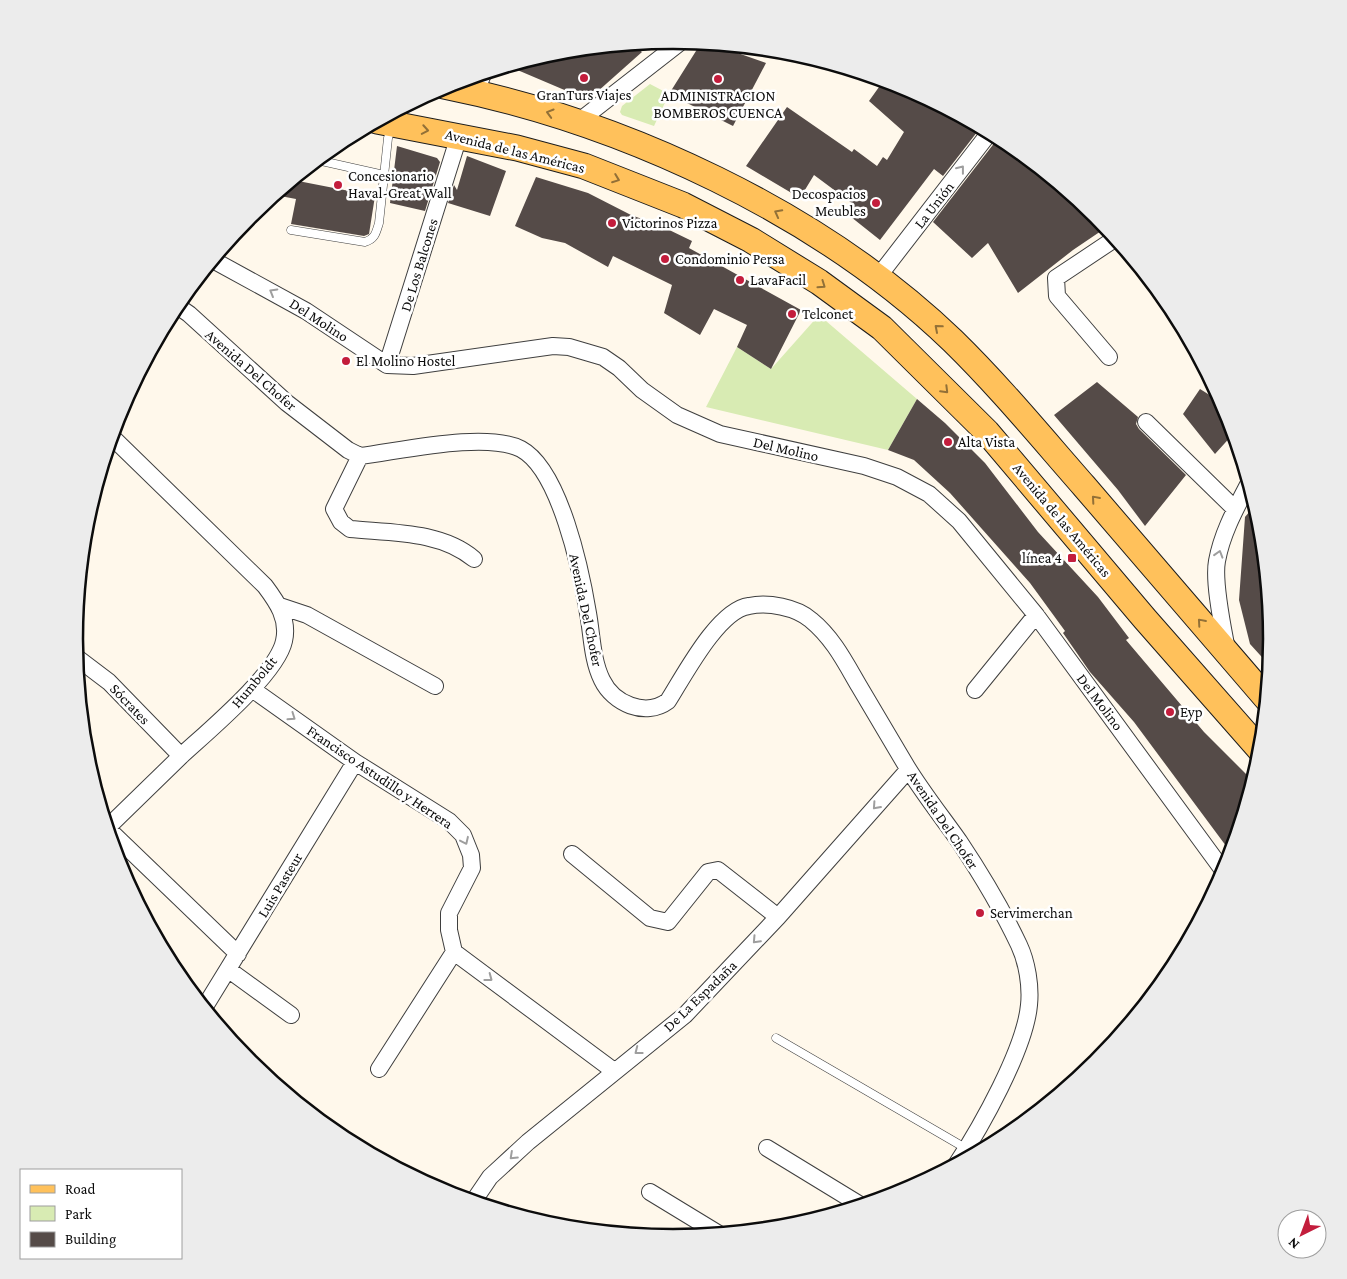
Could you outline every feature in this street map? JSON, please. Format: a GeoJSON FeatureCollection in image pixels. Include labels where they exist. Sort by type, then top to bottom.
{"type":"FeatureCollection","features":[{"type":"Feature","properties":{"kind":"main road"},"geometry":{"type":"LineString","coordinates":[[480,83],[695,168],[824,240],[878,277],[952,340],[1003,393],[1262,692]]}},
{"type":"Feature","properties":{"kind":"main road","name":"Avenida de las Américas"},"geometry":{"type":"LineString","coordinates":[[387,123],[517,148],[584,166],[683,205],[751,240],[819,282],[882,328],[987,432],[1145,619],[1255,744]]}},
{"type":"Feature","properties":{"kind":"street"},"geometry":{"type":"LineString","coordinates":[[578,122],[672,49]]}},
{"type":"Feature","properties":{"kind":"street","name":"De Los Balcones"},"geometry":{"type":"LineString","coordinates":[[387,365],[459,136]]}},
{"type":"Feature","properties":{"kind":"street","name":"La Unión"},"geometry":{"type":"LineString","coordinates":[[878,277],[985,138]]}},
{"type":"Feature","properties":{"kind":"street"},"geometry":{"type":"LineString","coordinates":[[1109,356],[1057,296],[1056,278],[1110,242]]}},
{"type":"Feature","properties":{"kind":"street","name":"Del Molino"},"geometry":{"type":"LineString","coordinates":[[219,263],[306,311],[387,365],[413,366],[553,346],[569,346],[603,357],[619,368],[642,390],[677,415],[720,434],[864,466],[897,478],[929,494],[958,522],[1036,615],[1220,864]]}},
{"type":"Feature","properties":{"kind":"street","name":"Avenida Del Chofer"},"geometry":{"type":"LineString","coordinates":[[183,310],[287,403],[348,450],[360,456],[482,441],[520,448],[533,457],[554,488],[567,526],[588,611],[596,665],[602,681],[610,692],[627,705],[645,708],[661,706],[668,701],[710,638],[726,618],[736,610],[748,606],[779,606],[797,611],[811,619],[834,644],[908,770],[960,843],[1019,945],[1027,976],[1029,1005],[1018,1044],[992,1103],[964,1154]]}},
{"type":"Feature","properties":{"kind":"street"},"geometry":{"type":"LineString","coordinates":[[1146,422],[1235,509]]}},
{"type":"Feature","properties":{"kind":"street","name":"Humboldt"},"geometry":{"type":"LineString","coordinates":[[112,824],[252,688],[276,658],[284,642],[285,629],[280,606],[264,586],[117,442]]}},
{"type":"Feature","properties":{"kind":"street"},"geometry":{"type":"LineString","coordinates":[[360,456],[334,509],[341,522],[350,529],[427,537],[460,548],[474,560]]}},
{"type":"Feature","properties":{"kind":"street"},"geometry":{"type":"LineString","coordinates":[[1228,654],[1220,610],[1216,563],[1229,520],[1245,491]]}},
{"type":"Feature","properties":{"kind":"street"},"geometry":{"type":"LineString","coordinates":[[280,606],[307,615],[435,686]]}},
{"type":"Feature","properties":{"kind":"street"},"geometry":{"type":"LineString","coordinates":[[975,690],[1036,615]]}},
{"type":"Feature","properties":{"kind":"street","name":"Sócrates"},"geometry":{"type":"LineString","coordinates":[[84,663],[109,682],[181,756]]}},
{"type":"Feature","properties":{"kind":"street","name":"Francisco Astudillo y Herrera"},"geometry":{"type":"LineString","coordinates":[[252,688],[355,762],[448,821],[463,835],[471,856],[472,868],[449,913],[449,930],[454,952]]}},
{"type":"Feature","properties":{"kind":"street","name":"Luis Pasteur"},"geometry":{"type":"LineString","coordinates":[[208,1002],[355,762]]}},
{"type":"Feature","properties":{"kind":"street","name":"De La Espadaña"},"geometry":{"type":"LineString","coordinates":[[477,1196],[490,1177],[528,1142],[684,1015],[778,917],[908,770]]}},
{"type":"Feature","properties":{"kind":"street"},"geometry":{"type":"LineString","coordinates":[[118,839],[238,954]]}},
{"type":"Feature","properties":{"kind":"street"},"geometry":{"type":"LineString","coordinates":[[572,854],[650,918],[668,922],[708,872],[718,870],[778,917]]}},
{"type":"Feature","properties":{"kind":"street"},"geometry":{"type":"LineString","coordinates":[[379,1069],[454,952],[614,1071]]}},
{"type":"Feature","properties":{"kind":"street"},"geometry":{"type":"LineString","coordinates":[[229,970],[291,1015]]}},
{"type":"Feature","properties":{"kind":"street"},"geometry":{"type":"LineString","coordinates":[[767,1148],[855,1201]]}},
{"type":"Feature","properties":{"kind":"street"},"geometry":{"type":"LineString","coordinates":[[650,1192],[711,1229]]}},
{"type":"Feature","properties":{"kind":"lane"},"geometry":{"type":"LineString","coordinates":[[291,230],[365,242],[371,240],[376,235],[379,223],[388,138],[385,124]]}},
{"type":"Feature","properties":{"kind":"lane"},"geometry":{"type":"LineString","coordinates":[[326,162],[384,175]]}},
{"type":"Feature","properties":{"kind":"lane"},"geometry":{"type":"LineString","coordinates":[[776,1038],[967,1149]]}},
{"type":"Feature","properties":{"kind":"green space"},"geometry":{"type":"Polygon","coordinates":[[[650,84],[669,94],[654,126],[622,115],[620,112],[622,106],[650,84]]]}},
{"type":"Feature","properties":{"kind":"green space"},"geometry":{"type":"Polygon","coordinates":[[[819,315],[917,399],[888,450],[706,407],[737,347],[771,369],[819,315]]]}},
{"type":"Feature","properties":{"kind":"building"},"geometry":{"type":"Polygon","coordinates":[[[635,50],[642,52],[588,100],[518,70],[558,60],[596,54],[635,50]]]}},
{"type":"Feature","properties":{"kind":"building","name":"ADMINISTRACION BOMBEROS CUENCA"},"geometry":{"type":"Polygon","coordinates":[[[697,50],[736,52],[766,63],[733,126],[669,94],[697,50]]]}},
{"type":"Feature","properties":{"kind":"building"},"geometry":{"type":"Polygon","coordinates":[[[880,86],[935,110],[977,133],[943,176],[934,169],[880,240],[846,213],[853,204],[814,175],[800,198],[746,166],[787,107],[852,152],[854,149],[877,166],[883,157],[887,160],[904,132],[869,101],[880,86]]]}},
{"type":"Feature","properties":{"kind":"building"},"geometry":{"type":"Polygon","coordinates":[[[994,143],[1063,195],[1100,232],[1073,250],[1018,293],[988,243],[972,258],[933,222],[994,143]]]}},
{"type":"Feature","properties":{"kind":"building"},"geometry":{"type":"Polygon","coordinates":[[[397,146],[437,158],[440,162],[425,211],[390,203],[397,146]]]}},
{"type":"Feature","properties":{"kind":"building"},"geometry":{"type":"Polygon","coordinates":[[[467,156],[506,171],[490,216],[448,203],[454,185],[457,190],[467,156]]]}},
{"type":"Feature","properties":{"kind":"building"},"geometry":{"type":"Polygon","coordinates":[[[536,177],[588,193],[631,215],[661,226],[692,241],[689,248],[801,310],[771,369],[737,347],[747,325],[714,309],[700,335],[664,313],[672,285],[613,256],[608,267],[565,243],[542,238],[515,226],[536,177]]]}},
{"type":"Feature","properties":{"kind":"building"},"geometry":{"type":"Polygon","coordinates":[[[301,182],[375,196],[369,234],[364,236],[291,224],[296,199],[283,196],[301,182]]]}},
{"type":"Feature","properties":{"kind":"building"},"geometry":{"type":"Polygon","coordinates":[[[1097,382],[1138,417],[1136,424],[1139,429],[1186,475],[1145,526],[1118,490],[1054,415],[1097,382]]]}},
{"type":"Feature","properties":{"kind":"building"},"geometry":{"type":"Polygon","coordinates":[[[1200,389],[1211,396],[1229,439],[1215,454],[1183,414],[1200,389]]]}},
{"type":"Feature","properties":{"kind":"building"},"geometry":{"type":"Polygon","coordinates":[[[917,399],[945,423],[985,463],[1038,532],[1098,597],[1129,638],[1126,640],[1204,732],[1248,776],[1226,846],[1134,722],[1090,672],[1063,633],[1065,631],[1030,583],[950,493],[914,460],[888,450],[917,399]]]}},
{"type":"Feature","properties":{"kind":"building"},"geometry":{"type":"Polygon","coordinates":[[[1250,511],[1259,562],[1263,601],[1264,659],[1250,644],[1239,600],[1245,517],[1250,511]]]}},
{"type":"Feature","properties":{"kind":"place","name":"GranTurs Viajes"},"geometry":{"type":"Point","coordinates":[584,78]}},
{"type":"Feature","properties":{"kind":"place","name":"ADMINISTRACION BOMBEROS CUENCA"},"geometry":{"type":"Point","coordinates":[718,79]}},
{"type":"Feature","properties":{"kind":"place","name":"Concesionario Haval-Great Wall"},"geometry":{"type":"Point","coordinates":[338,185]}},
{"type":"Feature","properties":{"kind":"place","name":"Decospacios Meubles"},"geometry":{"type":"Point","coordinates":[876,203]}},
{"type":"Feature","properties":{"kind":"place","name":"Victorinos Pizza"},"geometry":{"type":"Point","coordinates":[612,223]}},
{"type":"Feature","properties":{"kind":"place","name":"Condominio Persa"},"geometry":{"type":"Point","coordinates":[665,259]}},
{"type":"Feature","properties":{"kind":"place","name":"LavaFacil"},"geometry":{"type":"Point","coordinates":[740,280]}},
{"type":"Feature","properties":{"kind":"place","name":"Telconet"},"geometry":{"type":"Point","coordinates":[792,314]}},
{"type":"Feature","properties":{"kind":"place","name":"El Molino Hostel"},"geometry":{"type":"Point","coordinates":[346,361]}},
{"type":"Feature","properties":{"kind":"place","name":"Alta Vista"},"geometry":{"type":"Point","coordinates":[948,442]}},
{"type":"Feature","properties":{"kind":"place","name":"línea 4"},"geometry":{"type":"Point","coordinates":[1072,558]}},
{"type":"Feature","properties":{"kind":"place","name":"Eyp"},"geometry":{"type":"Point","coordinates":[1170,712]}},
{"type":"Feature","properties":{"kind":"place","name":"Servimerchan"},"geometry":{"type":"Point","coordinates":[980,913]}}]}
